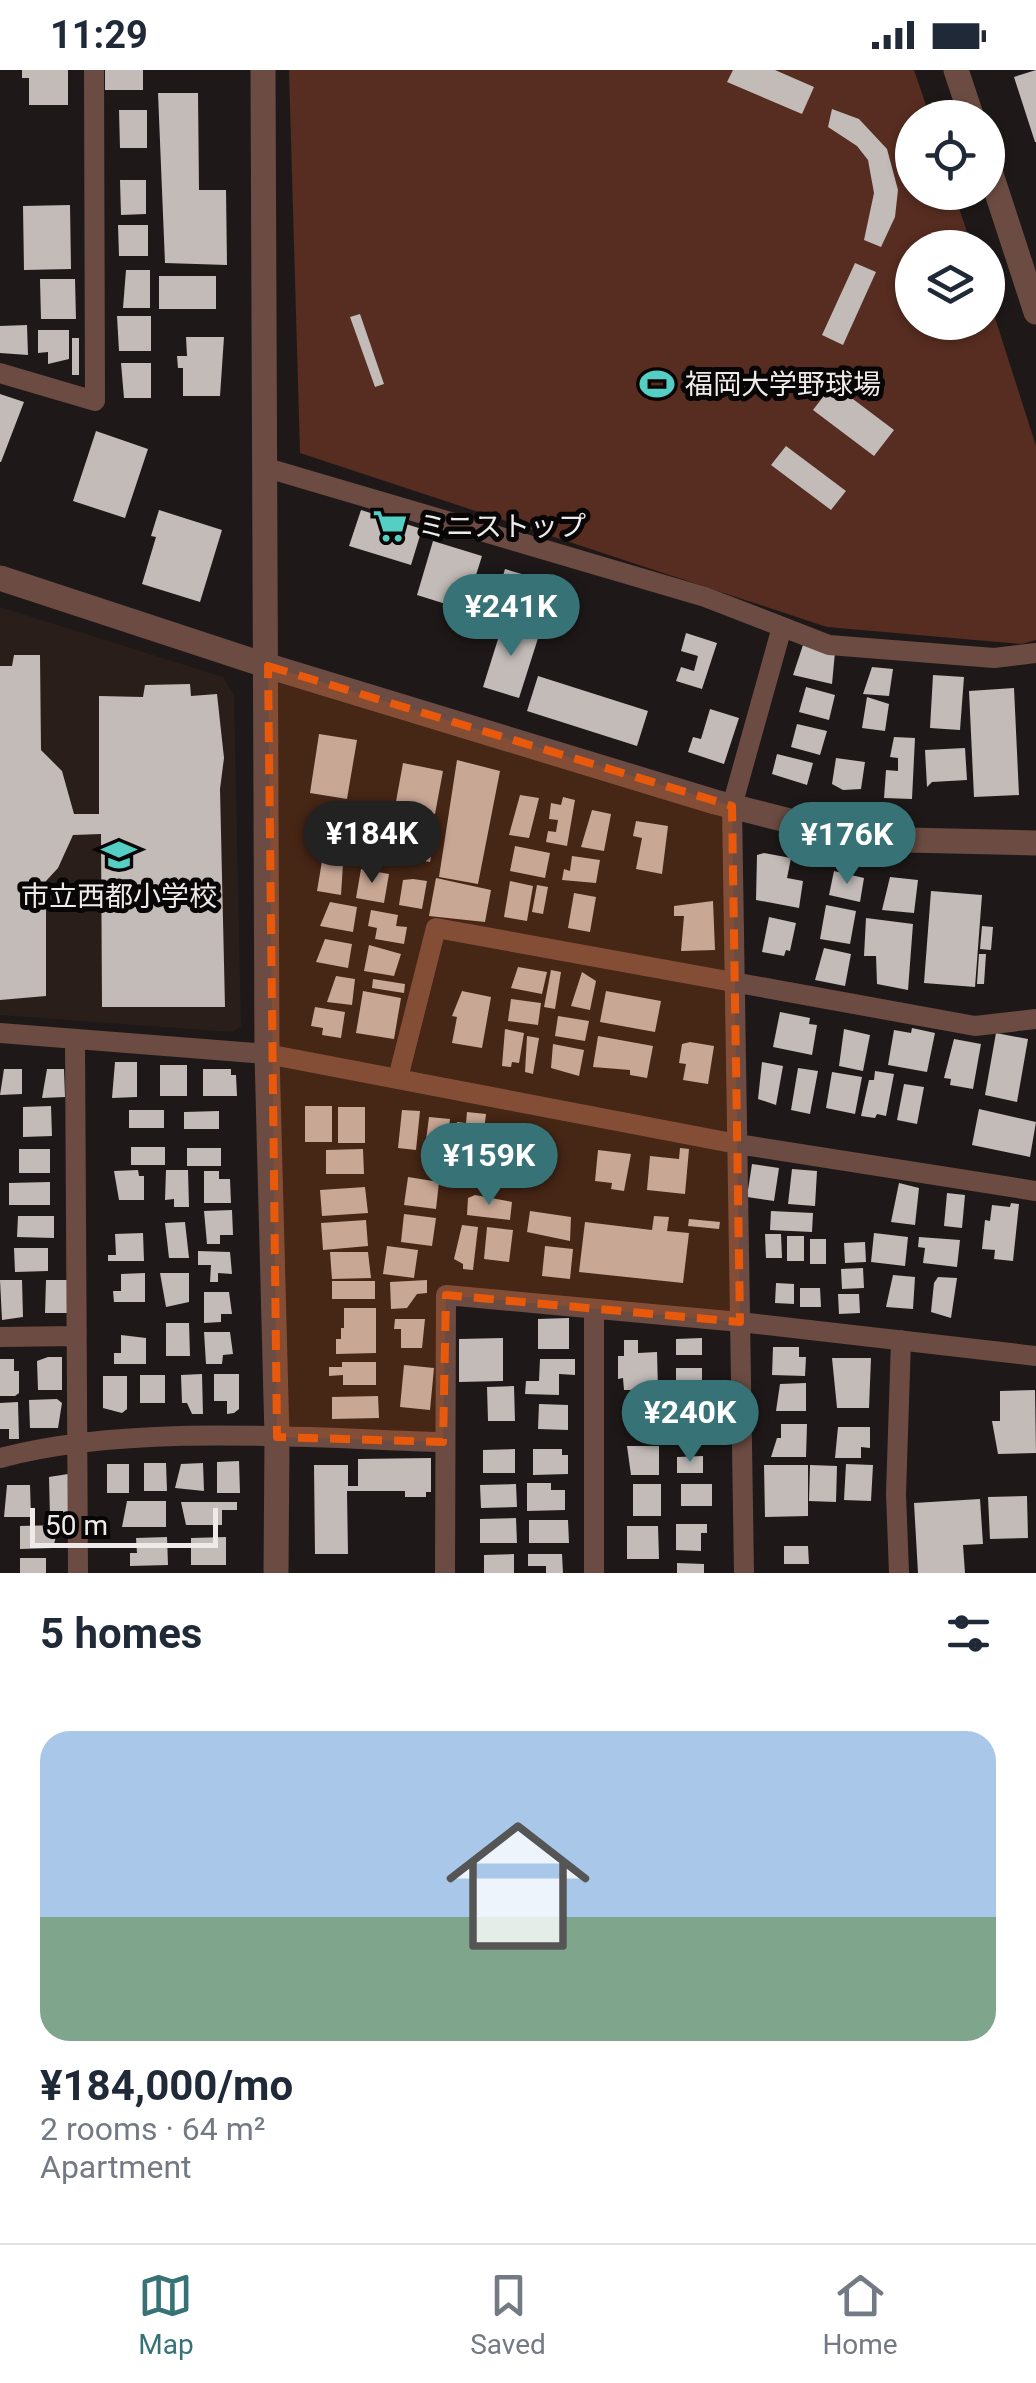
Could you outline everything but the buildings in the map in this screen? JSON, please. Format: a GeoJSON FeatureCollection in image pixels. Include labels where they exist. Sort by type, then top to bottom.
{"type":"FeatureCollection","features":[{"type":"Feature","properties":{"kind":"street"},"geometry":{"type":"LineString","coordinates":[[0,373],[95,401],[94,70]]}},
{"type":"Feature","properties":{"kind":"street"},"geometry":{"type":"LineString","coordinates":[[263,70],[267,1054],[277,1437],[276,1573]]}},
{"type":"Feature","properties":{"kind":"street"},"geometry":{"type":"LineString","coordinates":[[962,72],[968,100]]}},
{"type":"Feature","properties":{"kind":"street"},"geometry":{"type":"LineString","coordinates":[[1003,210],[1036,312]]}},
{"type":"Feature","properties":{"kind":"street"},"geometry":{"type":"LineString","coordinates":[[266,468],[705,597],[830,646],[994,658],[1036,653]]}},
{"type":"Feature","properties":{"kind":"street"},"geometry":{"type":"LineString","coordinates":[[0,578],[268,666],[732,806],[861,839],[1036,842]]}},
{"type":"Feature","properties":{"kind":"street"},"geometry":{"type":"LineString","coordinates":[[744,1573],[732,806],[782,627]]}},
{"type":"Feature","properties":{"kind":"street"},"geometry":{"type":"LineString","coordinates":[[398,1078],[436,928],[975,1026],[1036,1020]]}},
{"type":"Feature","properties":{"kind":"street"},"geometry":{"type":"LineString","coordinates":[[0,1033],[75,1042],[267,1054],[737,1144],[1036,1191]]}},
{"type":"Feature","properties":{"kind":"street"},"geometry":{"type":"LineString","coordinates":[[75,1042],[78,1573]]}},
{"type":"Feature","properties":{"kind":"street"},"geometry":{"type":"LineString","coordinates":[[445,1573],[446,1296],[740,1322],[1036,1356]]}},
{"type":"Feature","properties":{"kind":"street"},"geometry":{"type":"LineString","coordinates":[[594,1309],[594,1573]]}},
{"type":"Feature","properties":{"kind":"street"},"geometry":{"type":"LineString","coordinates":[[0,1337],[76,1336]]}},
{"type":"Feature","properties":{"kind":"street"},"geometry":{"type":"LineString","coordinates":[[899,1573],[896,1494],[901,1340]]}},
{"type":"Feature","properties":{"kind":"street"},"geometry":{"type":"LineString","coordinates":[[0,1458],[77,1441],[277,1437],[443,1442]]}},
{"type":"Feature","properties":{"kind":"highlighted area"},"geometry":{"type":"Polygon","coordinates":[[[268,666],[732,806],[740,1322],[446,1295],[443,1442],[277,1437],[268,666]]]}},
{"type":"Feature","properties":{"kind":"shaded area","name":"福岡大学野球場"},"geometry":{"type":"Polygon","coordinates":[[[289,70],[914,70],[924,100],[895,100],[895,210],[960,210],[966,230],[895,230],[895,340],[1002,340],[1036,446],[1036,640],[1022,644],[827,627],[300,453],[289,70]]]}},
{"type":"Feature","properties":{"kind":"shaded area","name":"市立西都小学校"},"geometry":{"type":"Polygon","coordinates":[[[0,607],[223,677],[234,695],[241,1026],[232,1032],[0,1015],[0,607]]]}},
{"type":"Feature","properties":{"kind":"place","name":"福岡大学野球場"},"geometry":{"type":"Point","coordinates":[657,384]}},
{"type":"Feature","properties":{"kind":"place","name":"ミニストップ"},"geometry":{"type":"Point","coordinates":[390,526]}},
{"type":"Feature","properties":{"kind":"place","name":"市立西都小学校"},"geometry":{"type":"Point","coordinates":[119,855]}}]}
